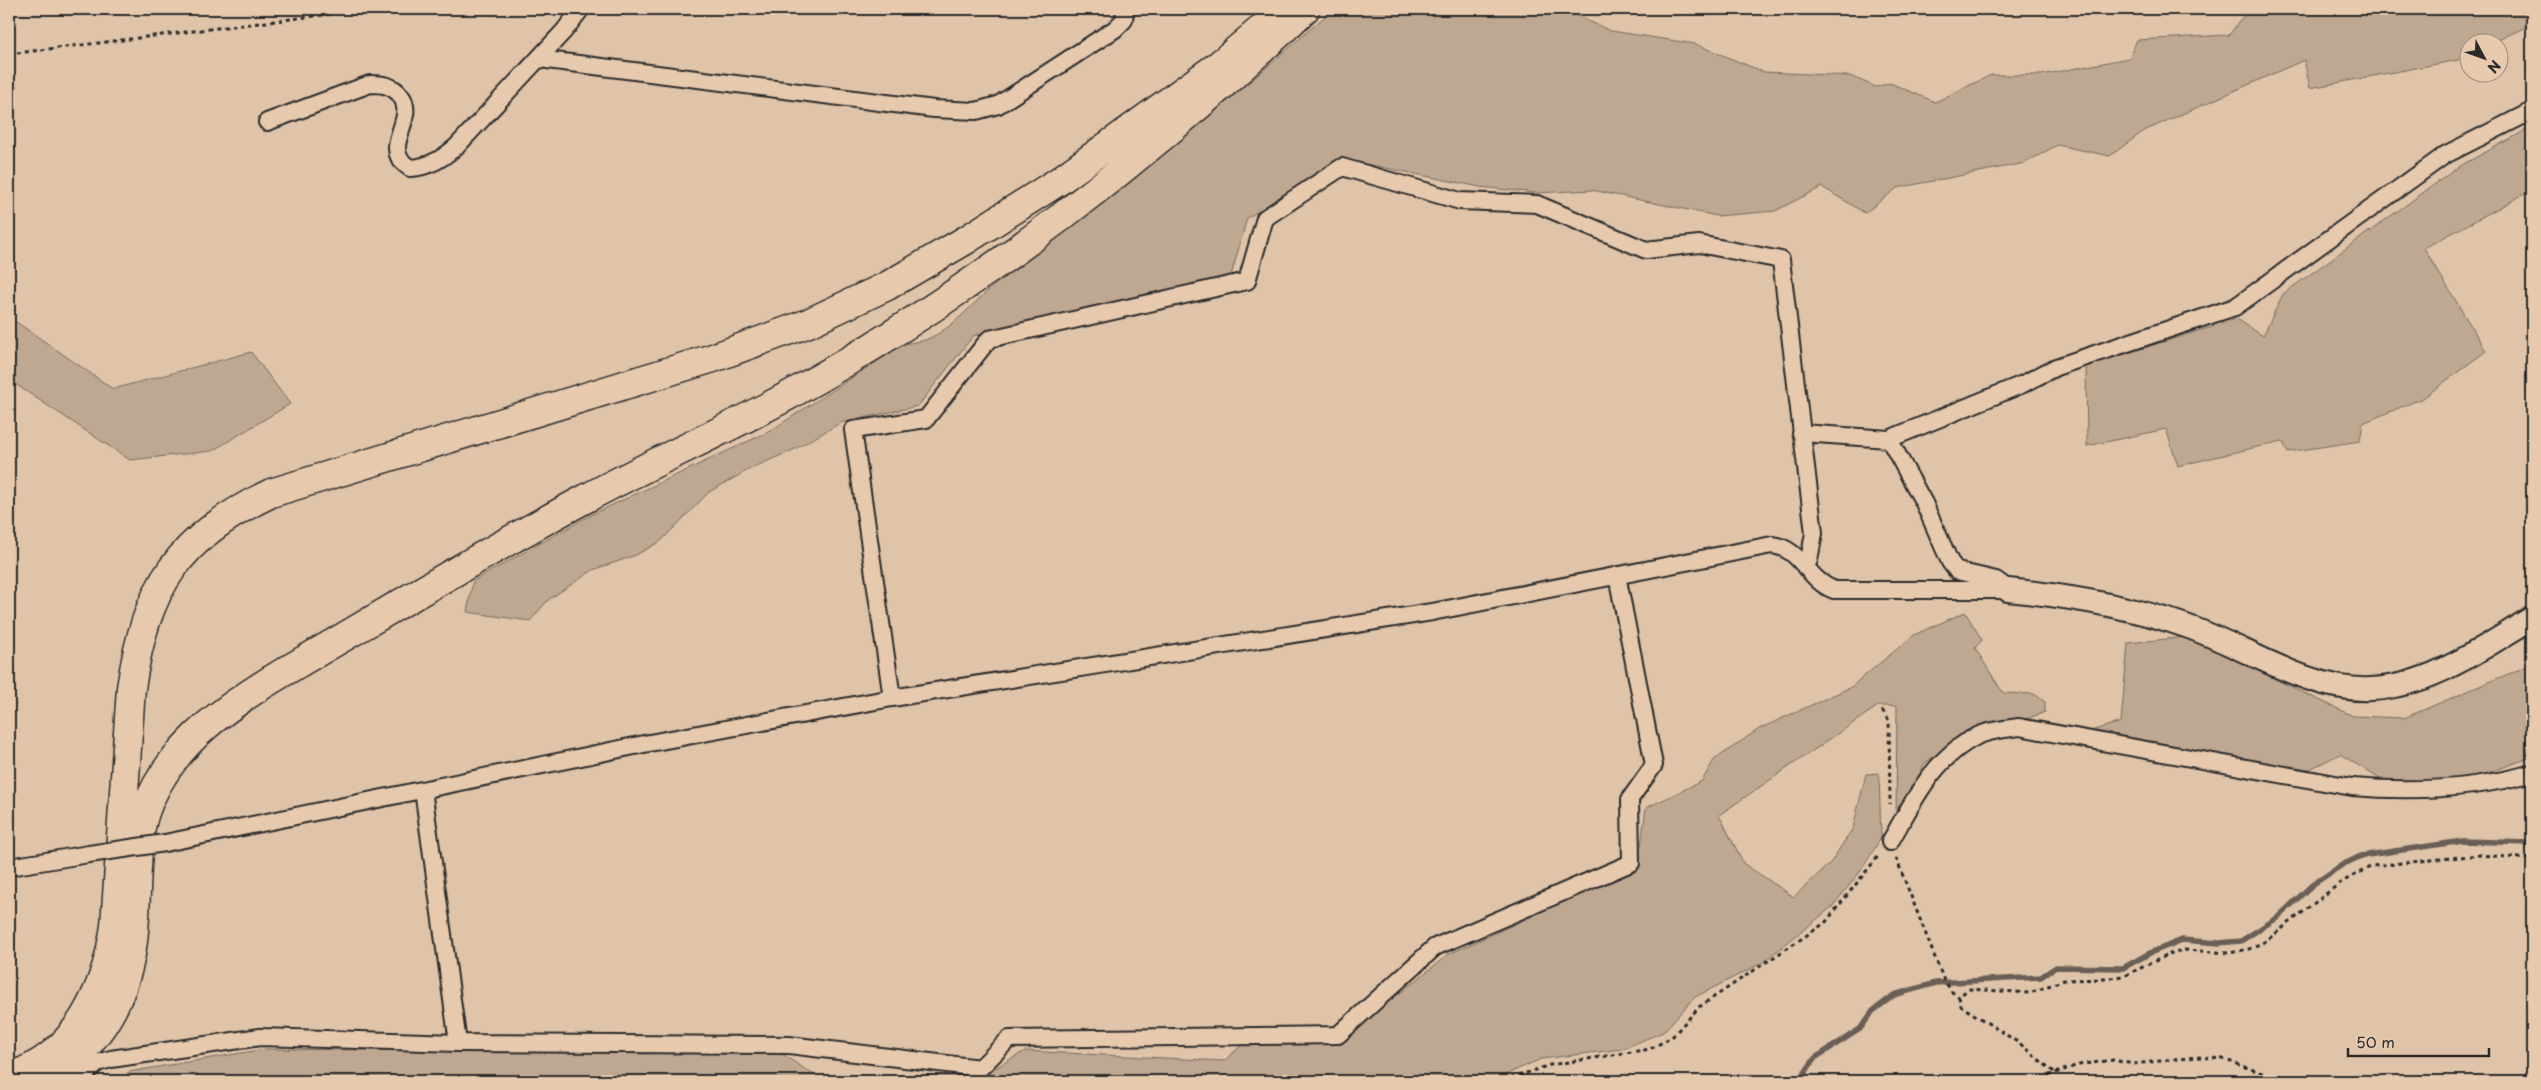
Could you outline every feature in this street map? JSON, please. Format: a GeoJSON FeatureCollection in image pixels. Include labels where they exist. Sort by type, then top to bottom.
{"type":"FeatureCollection","features":[{"type":"Feature","properties":{"kind":"highway"},"geometry":{"type":"LineString","coordinates":[[9,1077],[46,1058],[70,1037],[87,1015],[101,987],[110,958],[115,926],[131,688],[137,649],[147,613],[163,582],[183,554],[208,529],[239,508],[271,493],[714,358],[806,324],[887,286],[966,240],[1059,181],[1220,64],[1285,9]]}},
{"type":"Feature","properties":{"kind":"highway"},"geometry":{"type":"LineString","coordinates":[[45,1081],[66,1068],[89,1046],[108,1020],[121,992],[130,962],[134,932],[142,826],[151,798],[165,772],[183,748],[207,725],[240,701],[445,577],[586,498],[793,393],[894,333],[992,266],[1102,184],[1226,83],[1305,9]]}},
{"type":"Feature","properties":{"kind":"street"},"geometry":{"type":"LineString","coordinates":[[267,122],[370,84],[392,87],[404,101],[406,110],[397,150],[399,157],[410,168],[423,167],[443,158],[457,146],[539,59],[576,18],[581,9]]}},
{"type":"Feature","properties":{"kind":"street"},"geometry":{"type":"LineString","coordinates":[[539,59],[934,109],[976,111],[998,105],[1115,29],[1124,20],[1125,9]]}},
{"type":"Feature","properties":{"kind":"street"},"geometry":{"type":"LineString","coordinates":[[1801,433],[1889,439],[2023,384],[2056,367],[2235,307],[2445,155],[2532,111]]}},
{"type":"Feature","properties":{"kind":"street"},"geometry":{"type":"LineString","coordinates":[[892,698],[853,430],[926,419],[989,339],[1247,281],[1265,218],[1342,167],[1460,201],[1537,204],[1646,250],[1698,244],[1781,260],[1814,533],[1809,560],[1805,567]]}},
{"type":"Feature","properties":{"kind":"street"},"geometry":{"type":"LineString","coordinates":[[1889,439],[1924,503],[1953,567],[1957,571],[1970,576],[1996,580],[2008,590]]}},
{"type":"Feature","properties":{"kind":"street"},"geometry":{"type":"LineString","coordinates":[[9,867],[165,843],[644,744],[892,698],[1432,612],[1772,545],[1783,546],[1820,583],[1834,590],[2008,590],[2062,595],[2133,609],[2229,642],[2315,681],[2341,688],[2372,689],[2425,678],[2451,666],[2532,618]]}},
{"type":"Feature","properties":{"kind":"street"},"geometry":{"type":"LineString","coordinates":[[78,1081],[98,1063],[111,1059],[260,1037],[458,1043],[789,1044],[980,1068],[1009,1039],[1338,1035],[1435,947],[1631,863],[1630,799],[1654,765],[1618,575]]}},
{"type":"Feature","properties":{"kind":"street"},"geometry":{"type":"LineString","coordinates":[[1890,842],[1931,773],[1949,755],[1977,736],[2018,727],[2360,787],[2387,790],[2452,788],[2499,782],[2532,773]]}},
{"type":"Feature","properties":{"kind":"street"},"geometry":{"type":"LineString","coordinates":[[423,790],[458,1043]]}},
{"type":"Feature","properties":{"kind":"path"},"geometry":{"type":"LineString","coordinates":[[9,54],[371,9]]}},
{"type":"Feature","properties":{"kind":"path"},"geometry":{"type":"LineString","coordinates":[[1882,710],[1889,720],[1890,842],[1943,978],[1947,986],[1959,997],[1961,1006],[2019,1043],[2054,1072]]}},
{"type":"Feature","properties":{"kind":"path"},"geometry":{"type":"LineString","coordinates":[[1504,1081],[1550,1065],[1650,1049],[1672,1037],[1699,1007],[1825,923],[1890,842]]}},
{"type":"Feature","properties":{"kind":"path"},"geometry":{"type":"LineString","coordinates":[[1959,997],[1968,989],[2030,993],[2064,980],[2107,979],[2126,975],[2174,952],[2185,950],[2229,953],[2249,949],[2266,941],[2340,883],[2372,866],[2480,855],[2532,859]]}},
{"type":"Feature","properties":{"kind":"path"},"geometry":{"type":"LineString","coordinates":[[2033,1081],[2078,1065],[2113,1060],[2133,1064],[2198,1057],[2222,1059],[2284,1081]]}},
{"type":"Feature","properties":{"kind":"shaded area"},"geometry":{"type":"Polygon","coordinates":[[[1333,9],[1561,9],[1611,31],[1695,44],[1764,72],[1850,76],[1876,87],[1890,83],[1935,102],[1991,75],[2041,75],[2129,58],[2137,40],[2229,35],[2249,9],[2532,9],[2532,24],[2508,35],[2508,32],[2458,32],[2458,60],[2310,88],[2304,60],[2144,131],[2110,156],[2057,145],[2025,163],[1897,188],[1865,213],[1822,187],[1775,211],[1717,216],[1592,190],[1536,193],[1480,187],[1346,160],[1247,218],[1231,276],[973,336],[918,406],[840,423],[795,449],[750,469],[709,492],[661,541],[636,555],[593,570],[548,600],[530,621],[467,612],[473,581],[589,516],[770,431],[904,344],[927,339],[940,333],[991,288],[1086,216],[1252,80],[1333,9]]]}},
{"type":"Feature","properties":{"kind":"shaded area"},"geometry":{"type":"Polygon","coordinates":[[[2532,127],[2532,190],[2424,248],[2486,351],[2423,398],[2363,423],[2360,441],[2288,452],[2282,441],[2178,466],[2166,429],[2087,446],[2086,366],[2237,319],[2263,336],[2283,294],[2460,166],[2532,127]]]}},
{"type":"Feature","properties":{"kind":"shaded area"},"geometry":{"type":"Polygon","coordinates":[[[9,317],[113,389],[251,352],[290,404],[212,451],[130,460],[9,380],[9,317]]]}},
{"type":"Feature","properties":{"kind":"shaded area"},"geometry":{"type":"Polygon","coordinates":[[[1965,612],[1982,640],[1975,648],[2003,693],[2034,694],[2045,702],[2045,712],[2016,723],[1960,737],[1925,763],[1896,820],[1897,706],[1878,706],[1719,815],[1744,864],[1794,897],[1831,862],[1853,828],[1866,774],[1879,773],[1881,838],[1860,872],[1832,907],[1762,963],[1695,997],[1663,1032],[1622,1049],[1541,1059],[1491,1081],[126,1081],[128,1072],[265,1049],[782,1054],[817,1077],[981,1076],[1025,1051],[1224,1061],[1244,1043],[1336,1044],[1449,954],[1638,868],[1646,808],[1702,781],[1714,760],[1759,729],[1851,687],[1914,635],[1965,612]]]}},
{"type":"Feature","properties":{"kind":"shaded area"},"geometry":{"type":"Polygon","coordinates":[[[2186,637],[2353,716],[2404,718],[2532,664],[2532,757],[2476,777],[2391,786],[2340,754],[2310,769],[2205,759],[2087,732],[2121,722],[2128,643],[2186,637]]]}},
{"type":"Feature","properties":{"kind":"waterway"},"geometry":{"type":"LineString","coordinates":[[1799,1081],[1815,1058],[1860,1029],[1873,1011],[1894,995],[1936,983],[2041,977],[2056,967],[2123,968],[2150,953],[2182,940],[2219,943],[2241,941],[2277,918],[2312,885],[2342,865],[2361,856],[2463,841],[2532,843]]}}]}
